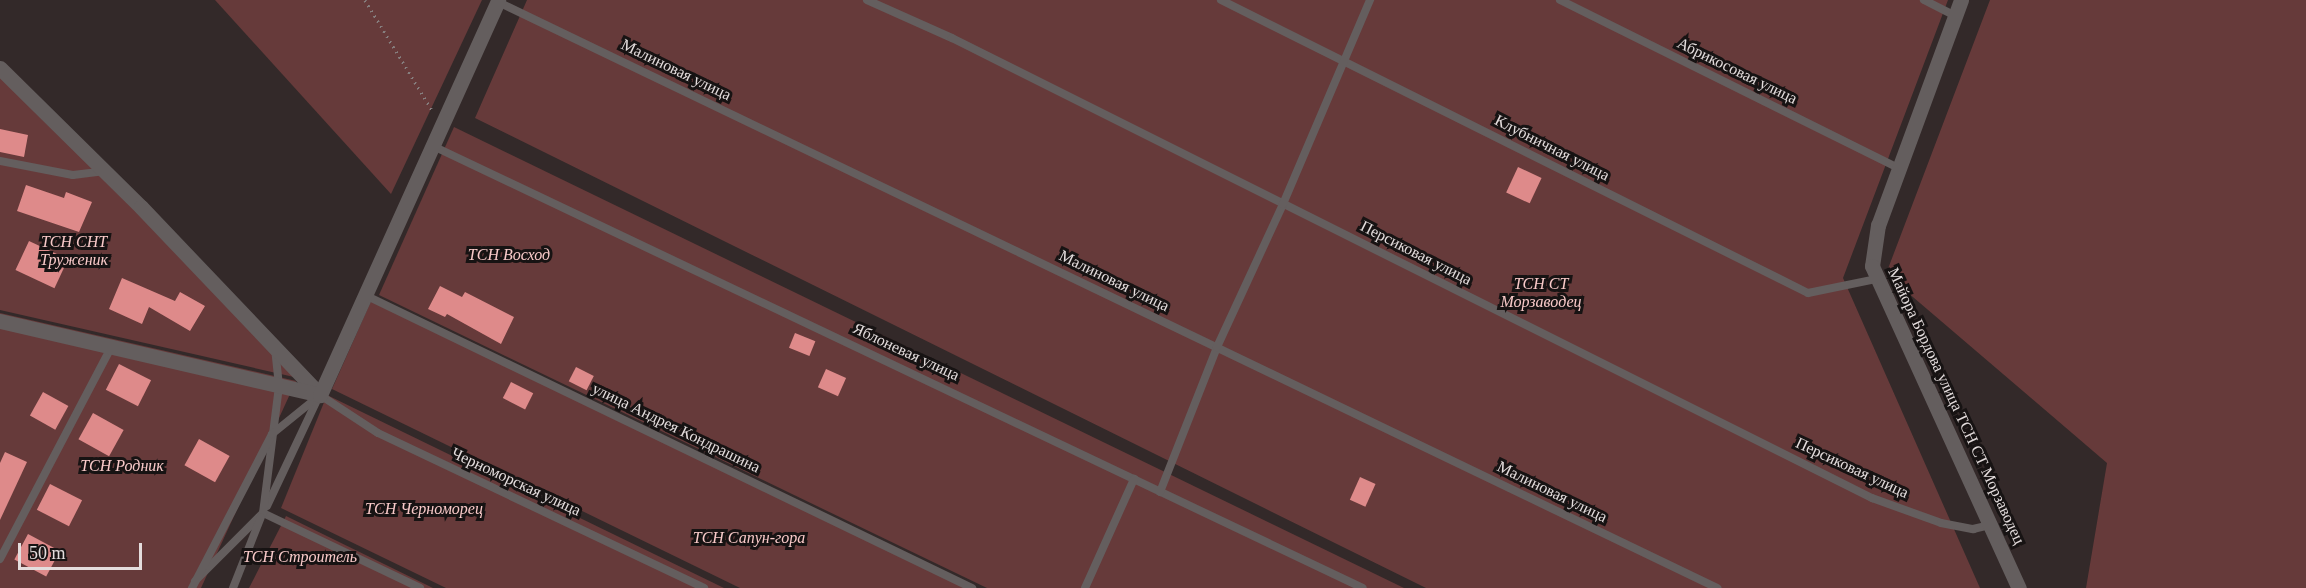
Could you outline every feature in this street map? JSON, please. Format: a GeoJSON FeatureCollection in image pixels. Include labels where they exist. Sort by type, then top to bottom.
{"type":"FeatureCollection","features":[{"type":"Feature","properties":{"kind":"street","name":"Майора Бордова улица ТСН СТ Морзаводец"},"geometry":{"type":"LineString","coordinates":[[1961,0],[1872,250],[1876,279],[2019,588]]}},
{"type":"Feature","properties":{"kind":"street"},"geometry":{"type":"LineString","coordinates":[[320,395],[435,147],[498,1]]}},
{"type":"Feature","properties":{"kind":"street"},"geometry":{"type":"LineString","coordinates":[[0,68],[105,171],[320,395]]}},
{"type":"Feature","properties":{"kind":"street"},"geometry":{"type":"LineString","coordinates":[[0,321],[320,395]]}},
{"type":"Feature","properties":{"kind":"lane","name":"Персиковая улица"},"geometry":{"type":"LineString","coordinates":[[867,0],[952,38],[1872,498],[1941,523],[1973,529],[1990,525]]}},
{"type":"Feature","properties":{"kind":"lane","name":"Клубничная улица"},"geometry":{"type":"LineString","coordinates":[[1221,0],[1808,293],[1876,279]]}},
{"type":"Feature","properties":{"kind":"lane"},"geometry":{"type":"LineString","coordinates":[[1160,492],[1217,347],[1283,204],[1370,0]]}},
{"type":"Feature","properties":{"kind":"lane","name":"Абрикосовая улица"},"geometry":{"type":"LineString","coordinates":[[1560,0],[1900,169]]}},
{"type":"Feature","properties":{"kind":"lane"},"geometry":{"type":"LineString","coordinates":[[1924,0],[1954,15]]}},
{"type":"Feature","properties":{"kind":"lane","name":"Малиновая улица"},"geometry":{"type":"LineString","coordinates":[[498,1],[1717,588]]}},
{"type":"Feature","properties":{"kind":"lane","name":"Яблоневая улица"},"geometry":{"type":"LineString","coordinates":[[435,147],[1363,588]]}},
{"type":"Feature","properties":{"kind":"lane"},"geometry":{"type":"LineString","coordinates":[[0,161],[73,175],[105,171]]}},
{"type":"Feature","properties":{"kind":"lane","name":"улица Андрея Кондрашина"},"geometry":{"type":"LineString","coordinates":[[367,296],[972,588]]}},
{"type":"Feature","properties":{"kind":"lane"},"geometry":{"type":"LineString","coordinates":[[0,559],[112,346]]}},
{"type":"Feature","properties":{"kind":"lane"},"geometry":{"type":"LineString","coordinates":[[194,585],[263,513],[279,386],[274,348]]}},
{"type":"Feature","properties":{"kind":"lane"},"geometry":{"type":"LineString","coordinates":[[194,585],[272,434],[320,395]]}},
{"type":"Feature","properties":{"kind":"lane"},"geometry":{"type":"LineString","coordinates":[[233,588],[263,513],[320,395]]}},
{"type":"Feature","properties":{"kind":"lane","name":"Черноморская улица"},"geometry":{"type":"LineString","coordinates":[[320,395],[378,433],[704,588]]}},
{"type":"Feature","properties":{"kind":"lane"},"geometry":{"type":"LineString","coordinates":[[1085,588],[1134,479]]}},
{"type":"Feature","properties":{"kind":"lane"},"geometry":{"type":"LineString","coordinates":[[263,513],[420,588]]}},
{"type":"Feature","properties":{"kind":"path"},"geometry":{"type":"LineString","coordinates":[[365,0],[416,87],[444,125]]}},
{"type":"Feature","properties":{"kind":"green space"},"geometry":{"type":"Polygon","coordinates":[[[215,0],[482,0],[391,194],[215,0]]]}},
{"type":"Feature","properties":{"kind":"green space","name":"ТСН СТ Морзаводец"},"geometry":{"type":"Polygon","coordinates":[[[527,0],[1948,0],[1843,278],[1980,588],[1426,588],[475,118],[527,0]]]}},
{"type":"Feature","properties":{"kind":"green space"},"geometry":{"type":"Polygon","coordinates":[[[1990,0],[2306,0],[2306,588],[2086,588],[2107,463],[1886,274],[1990,0]]]}},
{"type":"Feature","properties":{"kind":"green space","name":"ТСН СНТ Труженик"},"geometry":{"type":"Polygon","coordinates":[[[0,74],[105,178],[294,377],[0,310],[0,74]]]}},
{"type":"Feature","properties":{"kind":"green space","name":"ТСН Восход"},"geometry":{"type":"Polygon","coordinates":[[[454,127],[1404,588],[987,588],[379,295],[454,127]]]}},
{"type":"Feature","properties":{"kind":"green space","name":"ТСН Сапун-гора"},"geometry":{"type":"Polygon","coordinates":[[[371,301],[965,588],[740,588],[332,389],[371,301]]]}},
{"type":"Feature","properties":{"kind":"green space","name":"ТСН Родник"},"geometry":{"type":"Polygon","coordinates":[[[0,313],[296,381],[201,588],[0,588],[0,313]]]}},
{"type":"Feature","properties":{"kind":"green space","name":"ТСН Черноморец"},"geometry":{"type":"Polygon","coordinates":[[[327,395],[724,588],[446,588],[281,508],[327,395]]]}},
{"type":"Feature","properties":{"kind":"green space","name":"ТСН Строитель"},"geometry":{"type":"Polygon","coordinates":[[[286,516],[433,588],[249,588],[286,516]]]}},
{"type":"Feature","properties":{"kind":"building"},"geometry":{"type":"Polygon","coordinates":[[[0,129],[28,135],[24,157],[0,152],[0,129]]]}},
{"type":"Feature","properties":{"kind":"building"},"geometry":{"type":"Polygon","coordinates":[[[1518,167],[1542,178],[1530,203],[1506,192],[1518,167]]]}},
{"type":"Feature","properties":{"kind":"building"},"geometry":{"type":"Polygon","coordinates":[[[26,185],[64,198],[66,192],[92,202],[79,232],[17,211],[26,185]]]}},
{"type":"Feature","properties":{"kind":"building"},"geometry":{"type":"Polygon","coordinates":[[[29,241],[68,259],[54,288],[15,270],[29,241]]]}},
{"type":"Feature","properties":{"kind":"building"},"geometry":{"type":"Polygon","coordinates":[[[122,278],[175,301],[180,292],[205,306],[190,331],[149,307],[142,324],[109,309],[122,278]]]}},
{"type":"Feature","properties":{"kind":"building"},"geometry":{"type":"Polygon","coordinates":[[[440,286],[462,297],[465,292],[514,317],[501,344],[447,314],[445,317],[428,309],[440,286]]]}},
{"type":"Feature","properties":{"kind":"building"},"geometry":{"type":"Polygon","coordinates":[[[795,333],[815,341],[809,356],[789,348],[795,333]]]}},
{"type":"Feature","properties":{"kind":"building"},"geometry":{"type":"Polygon","coordinates":[[[119,364],[151,380],[138,406],[106,390],[119,364]]]}},
{"type":"Feature","properties":{"kind":"building"},"geometry":{"type":"Polygon","coordinates":[[[576,367],[594,376],[587,390],[569,381],[576,367]]]}},
{"type":"Feature","properties":{"kind":"building"},"geometry":{"type":"Polygon","coordinates":[[[826,369],[846,378],[838,396],[818,387],[826,369]]]}},
{"type":"Feature","properties":{"kind":"building"},"geometry":{"type":"Polygon","coordinates":[[[511,382],[533,393],[525,409],[503,398],[511,382]]]}},
{"type":"Feature","properties":{"kind":"building"},"geometry":{"type":"Polygon","coordinates":[[[43,392],[68,406],[55,430],[30,416],[43,392]]]}},
{"type":"Feature","properties":{"kind":"building"},"geometry":{"type":"Polygon","coordinates":[[[93,413],[124,430],[109,456],[78,439],[93,413]]]}},
{"type":"Feature","properties":{"kind":"building"},"geometry":{"type":"Polygon","coordinates":[[[199,439],[230,456],[215,482],[184,465],[199,439]]]}},
{"type":"Feature","properties":{"kind":"building"},"geometry":{"type":"Polygon","coordinates":[[[5,452],[27,462],[0,520],[0,463],[5,452]]]}},
{"type":"Feature","properties":{"kind":"building"},"geometry":{"type":"Polygon","coordinates":[[[1360,477],[1376,484],[1365,507],[1350,500],[1360,477]]]}},
{"type":"Feature","properties":{"kind":"building"},"geometry":{"type":"Polygon","coordinates":[[[50,484],[82,500],[69,526],[37,510],[50,484]]]}},
{"type":"Feature","properties":{"kind":"building"},"geometry":{"type":"Polygon","coordinates":[[[28,534],[60,551],[46,577],[14,560],[28,534]]]}}]}
